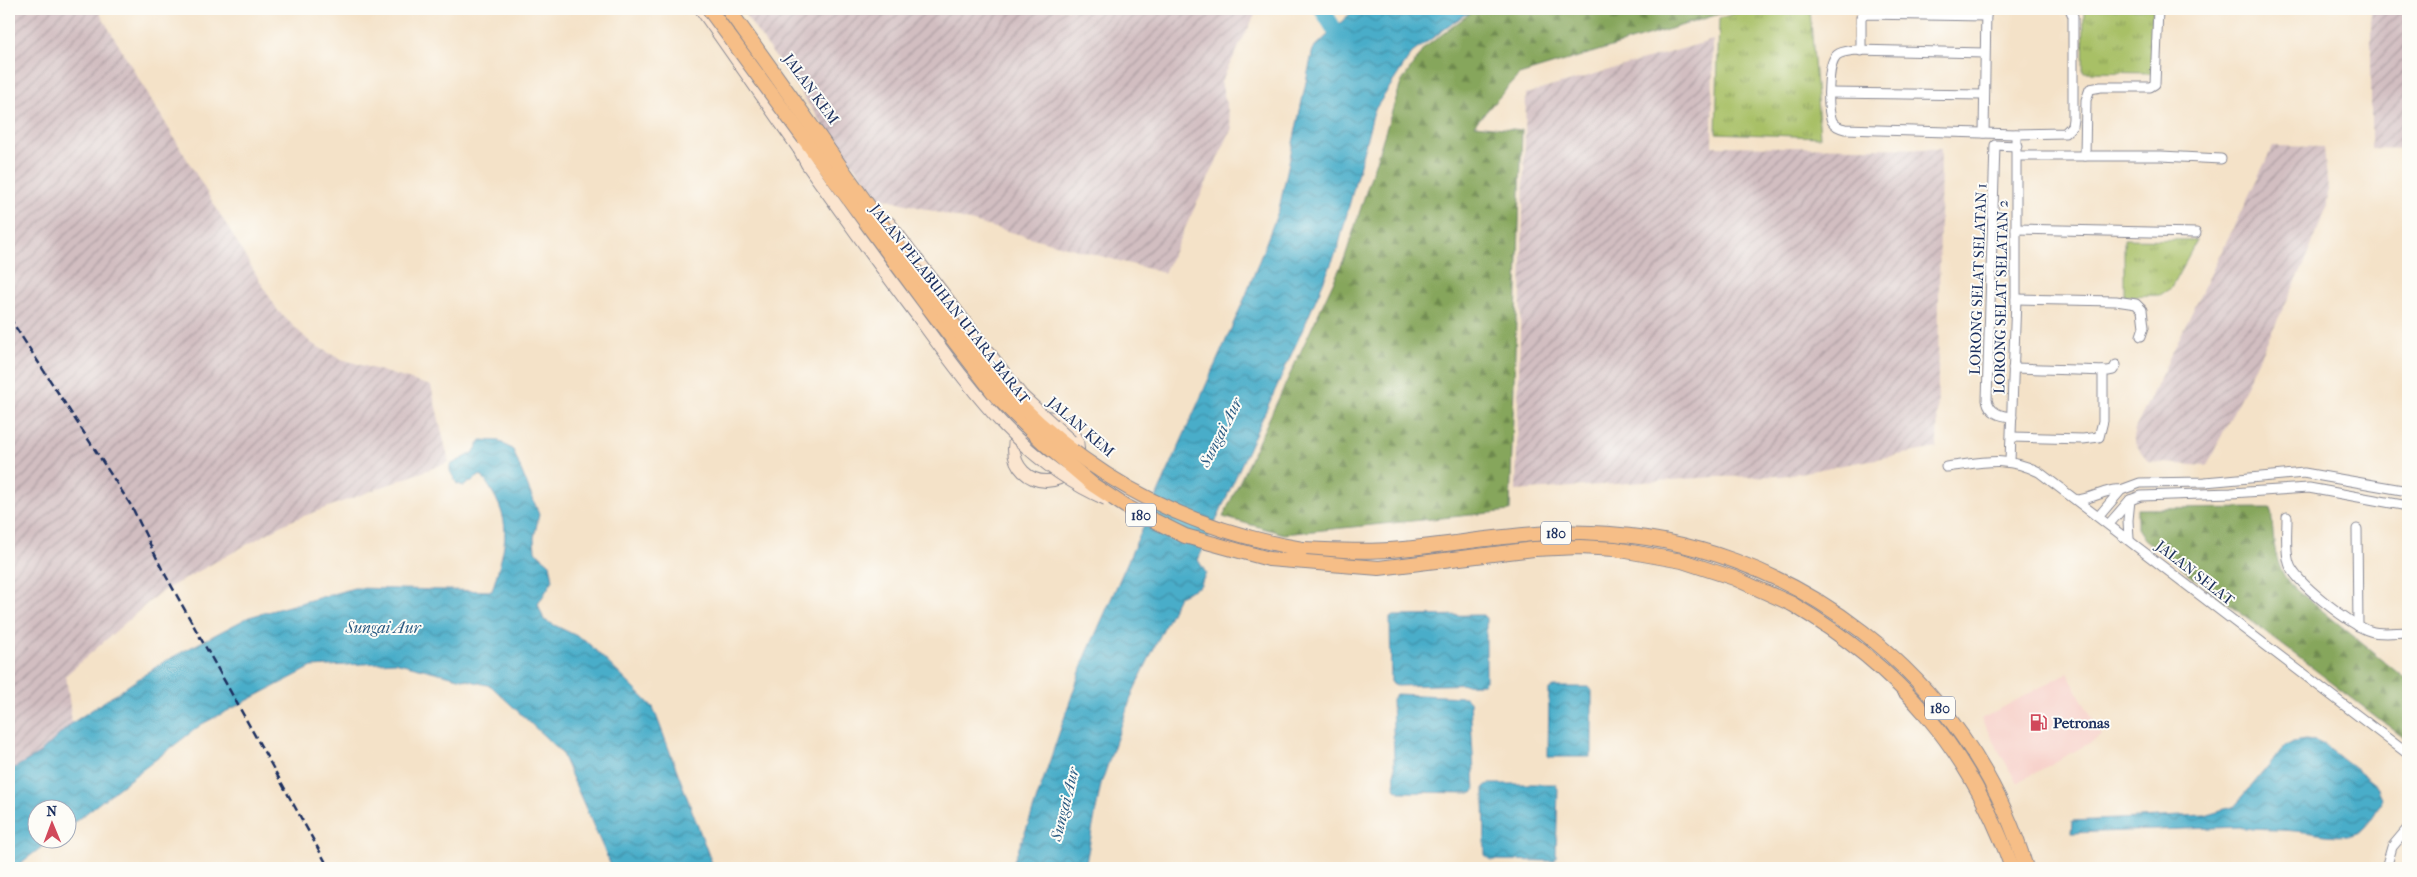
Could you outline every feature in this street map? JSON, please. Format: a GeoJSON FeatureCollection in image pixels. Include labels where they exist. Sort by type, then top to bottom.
{"type":"FeatureCollection","features":[{"type":"Feature","properties":{"kind":"main road","name":"JALAN PELABUHAN UTARA-BARAT"},"geometry":{"type":"LineString","coordinates":[[709,9],[926,304],[997,397],[1053,451],[1093,485],[1125,506],[1185,536],[1269,560],[1380,568],[1534,549],[1580,547],[1615,549],[1682,561],[1734,578],[1792,604],[1830,626],[1858,647],[1914,700],[1945,738],[1966,769],[1985,802],[2012,868]]}},
{"type":"Feature","properties":{"kind":"main road","name":"JALAN PELABUHAN UTARA-BARAT"},"geometry":{"type":"LineString","coordinates":[[728,9],[864,201],[991,372],[1018,404],[1046,430],[1088,464],[1136,494],[1190,518],[1248,538],[1302,549],[1345,551],[1389,550],[1544,533],[1624,535],[1679,545],[1739,562],[1800,591],[1830,608],[1878,644],[1904,667],[1964,739],[1990,780],[2009,817],[2026,868]]}},
{"type":"Feature","properties":{"kind":"street"},"geometry":{"type":"LineString","coordinates":[[701,9],[799,149],[843,201],[987,396],[1019,431]]}},
{"type":"Feature","properties":{"kind":"street","name":"JALAN KEM"},"geometry":{"type":"LineString","coordinates":[[732,9],[985,359],[1037,418]]}},
{"type":"Feature","properties":{"kind":"street"},"geometry":{"type":"LineString","coordinates":[[1984,53],[1860,51],[1840,53],[1832,61],[1829,93],[1832,120],[1838,127],[1845,129],[2016,134],[2064,133],[2072,126],[2073,16],[2070,9]]}},
{"type":"Feature","properties":{"kind":"street"},"geometry":{"type":"LineString","coordinates":[[2085,156],[2086,100],[2090,90],[2101,87],[2150,87],[2155,84],[2158,9]]}},
{"type":"Feature","properties":{"kind":"street"},"geometry":{"type":"LineString","coordinates":[[1860,51],[1860,18],[1863,14],[1986,12],[1984,133]]}},
{"type":"Feature","properties":{"kind":"street"},"geometry":{"type":"LineString","coordinates":[[1829,93],[1984,95]]}},
{"type":"Feature","properties":{"kind":"street","name":"LORONG SELAT SELATAN 2"},"geometry":{"type":"LineString","coordinates":[[2010,461],[2016,299],[2016,134]]}},
{"type":"Feature","properties":{"kind":"street","name":"LORONG SELAT SELATAN 1"},"geometry":{"type":"LineString","coordinates":[[2012,416],[1997,414],[1988,406],[1987,400],[1995,145],[2016,146]]}},
{"type":"Feature","properties":{"kind":"street"},"geometry":{"type":"LineString","coordinates":[[799,149],[807,164],[868,250],[996,418],[1030,450],[1071,482],[1125,506]]}},
{"type":"Feature","properties":{"kind":"street"},"geometry":{"type":"LineString","coordinates":[[2017,156],[2221,159]]}},
{"type":"Feature","properties":{"kind":"street","name":"JALAN KEM"},"geometry":{"type":"LineString","coordinates":[[862,190],[1022,396],[1058,430],[1136,494]]}},
{"type":"Feature","properties":{"kind":"street"},"geometry":{"type":"LineString","coordinates":[[2016,229],[2196,233]]}},
{"type":"Feature","properties":{"kind":"street"},"geometry":{"type":"LineString","coordinates":[[2016,299],[2116,300],[2136,304],[2142,310],[2144,327],[2141,336]]}},
{"type":"Feature","properties":{"kind":"street"},"geometry":{"type":"LineString","coordinates":[[2013,368],[2103,371],[2113,370],[2116,365]]}},
{"type":"Feature","properties":{"kind":"street"},"geometry":{"type":"LineString","coordinates":[[2012,437],[2083,439],[2099,437],[2102,421],[2103,371]]}},
{"type":"Feature","properties":{"kind":"street"},"geometry":{"type":"LineString","coordinates":[[1037,418],[1058,419],[1067,424],[1078,442],[1076,462],[1070,471],[1062,477],[1042,481],[1033,479],[1019,467],[1014,450],[1019,431],[1027,423],[1037,418]]}},
{"type":"Feature","properties":{"kind":"street","name":"JALAN SELAT"},"geometry":{"type":"LineString","coordinates":[[1946,467],[2010,461],[2025,464],[2039,472],[2408,754]]}},
{"type":"Feature","properties":{"kind":"street"},"geometry":{"type":"LineString","coordinates":[[2077,500],[2095,497],[2114,489],[2121,490],[2140,483],[2205,482],[2288,473],[2318,474],[2408,491]]}},
{"type":"Feature","properties":{"kind":"street"},"geometry":{"type":"LineString","coordinates":[[2109,524],[2130,500],[2141,496],[2309,488],[2408,506]]}},
{"type":"Feature","properties":{"kind":"street"},"geometry":{"type":"LineString","coordinates":[[2099,516],[2121,490]]}},
{"type":"Feature","properties":{"kind":"street"},"geometry":{"type":"LineString","coordinates":[[2129,539],[2130,500]]}},
{"type":"Feature","properties":{"kind":"street"},"geometry":{"type":"LineString","coordinates":[[2287,517],[2289,562],[2294,574],[2322,600],[2358,626],[2371,632],[2408,632]]}},
{"type":"Feature","properties":{"kind":"street"},"geometry":{"type":"LineString","coordinates":[[2357,529],[2358,626]]}},
{"type":"Feature","properties":{"kind":"street"},"geometry":{"type":"LineString","coordinates":[[2386,868],[2392,848],[2407,830]]}},
{"type":"Feature","properties":{"kind":"shaded area"},"geometry":{"type":"Polygon","coordinates":[[[9,9],[97,9],[278,311],[311,343],[338,358],[431,386],[449,462],[288,522],[159,593],[66,675],[72,723],[39,754],[9,771],[9,9]]]}},
{"type":"Feature","properties":{"kind":"shaded area"},"geometry":{"type":"Polygon","coordinates":[[[741,9],[1258,9],[1221,82],[1232,128],[1164,273],[880,197],[847,158],[741,9]]]}},
{"type":"Feature","properties":{"kind":"shaded area"},"geometry":{"type":"Polygon","coordinates":[[[2371,9],[2408,9],[2408,149],[2371,148],[2371,9]]]}},
{"type":"Feature","properties":{"kind":"shaded area"},"geometry":{"type":"Polygon","coordinates":[[[1713,40],[1712,146],[1941,149],[1937,448],[1782,476],[1714,477],[1516,491],[1526,94],[1713,40]]]}},
{"type":"Feature","properties":{"kind":"shaded area"},"geometry":{"type":"Polygon","coordinates":[[[2273,146],[2324,147],[2328,190],[2327,205],[2304,265],[2207,466],[2148,462],[2135,443],[2133,437],[2135,429],[2273,146]]]}},
{"type":"Feature","properties":{"kind":"shaded area"},"geometry":{"type":"Polygon","coordinates":[[[2067,673],[2102,736],[2017,783],[1981,719],[2067,673]]]}},
{"type":"Feature","properties":{"kind":"green space"},"geometry":{"type":"Polygon","coordinates":[[[1484,9],[1736,9],[1519,75],[1474,125],[1522,130],[1510,511],[1284,534],[1223,517],[1345,257],[1401,83],[1424,48],[1473,11],[1484,9]]]}},
{"type":"Feature","properties":{"kind":"green space"},"geometry":{"type":"Polygon","coordinates":[[[1751,9],[1810,9],[1820,137],[1716,133],[1719,18],[1751,9]]]}},
{"type":"Feature","properties":{"kind":"green space"},"geometry":{"type":"Polygon","coordinates":[[[2084,9],[2153,9],[2152,73],[2083,72],[2084,9]]]}},
{"type":"Feature","properties":{"kind":"green space"},"geometry":{"type":"Polygon","coordinates":[[[2124,239],[2197,240],[2171,288],[2160,295],[2124,296],[2124,239]]]}},
{"type":"Feature","properties":{"kind":"green space"},"geometry":{"type":"Polygon","coordinates":[[[2271,508],[2277,557],[2284,575],[2290,584],[2408,681],[2408,741],[2144,539],[2137,528],[2137,509],[2271,508]]]}},
{"type":"Feature","properties":{"kind":"water","name":"Sungai Aur"},"geometry":{"type":"Polygon","coordinates":[[[1355,9],[1480,9],[1464,15],[1412,53],[1374,111],[1338,248],[1198,560],[1206,573],[1200,586],[1179,596],[1133,692],[1101,784],[1085,868],[1011,868],[1029,822],[1084,660],[1246,295],[1279,209],[1313,49],[1355,9]]]}},
{"type":"Feature","properties":{"kind":"water","name":"Sungai Aur"},"geometry":{"type":"Polygon","coordinates":[[[481,440],[499,441],[513,450],[539,514],[534,538],[535,551],[550,564],[553,580],[538,604],[544,620],[585,640],[653,707],[711,861],[717,868],[612,868],[561,752],[491,686],[395,662],[312,667],[202,724],[78,819],[78,800],[28,800],[28,850],[38,850],[14,868],[9,868],[9,771],[39,754],[72,723],[165,661],[249,617],[354,588],[492,591],[504,544],[505,531],[499,505],[481,475],[464,486],[457,484],[450,471],[450,465],[473,453],[481,440]]]}},
{"type":"Feature","properties":{"kind":"water"},"geometry":{"type":"Polygon","coordinates":[[[1483,615],[1486,618],[1486,681],[1483,684],[1396,686],[1391,683],[1390,618],[1393,616],[1483,615]]]}},
{"type":"Feature","properties":{"kind":"water"},"geometry":{"type":"Polygon","coordinates":[[[1553,687],[1589,687],[1592,691],[1592,753],[1590,757],[1548,757],[1549,689],[1553,687]]]}},
{"type":"Feature","properties":{"kind":"water"},"geometry":{"type":"Polygon","coordinates":[[[1396,694],[1465,697],[1470,701],[1475,790],[1473,793],[1400,792],[1395,788],[1392,699],[1396,694]]]}},
{"type":"Feature","properties":{"kind":"water"},"geometry":{"type":"Polygon","coordinates":[[[2316,741],[2326,746],[2377,786],[2382,799],[2381,803],[2364,828],[2357,833],[2334,836],[2240,827],[2071,833],[2072,821],[2205,815],[2235,806],[2283,748],[2293,742],[2316,741]]]}},
{"type":"Feature","properties":{"kind":"water"},"geometry":{"type":"Polygon","coordinates":[[[1488,784],[1555,784],[1558,789],[1556,857],[1553,861],[1491,860],[1485,855],[1484,787],[1488,784]]]}},
{"type":"Feature","properties":{"kind":"waterway"},"geometry":{"type":"LineString","coordinates":[[1322,9],[1345,47]]}},
{"type":"Feature","properties":{"kind":"railway"},"geometry":{"type":"LineString","coordinates":[[9,317],[132,507],[162,569],[329,868]]}},
{"type":"Feature","properties":{"kind":"place","name":"Petronas"},"geometry":{"type":"Point","coordinates":[2039,723]}}]}
